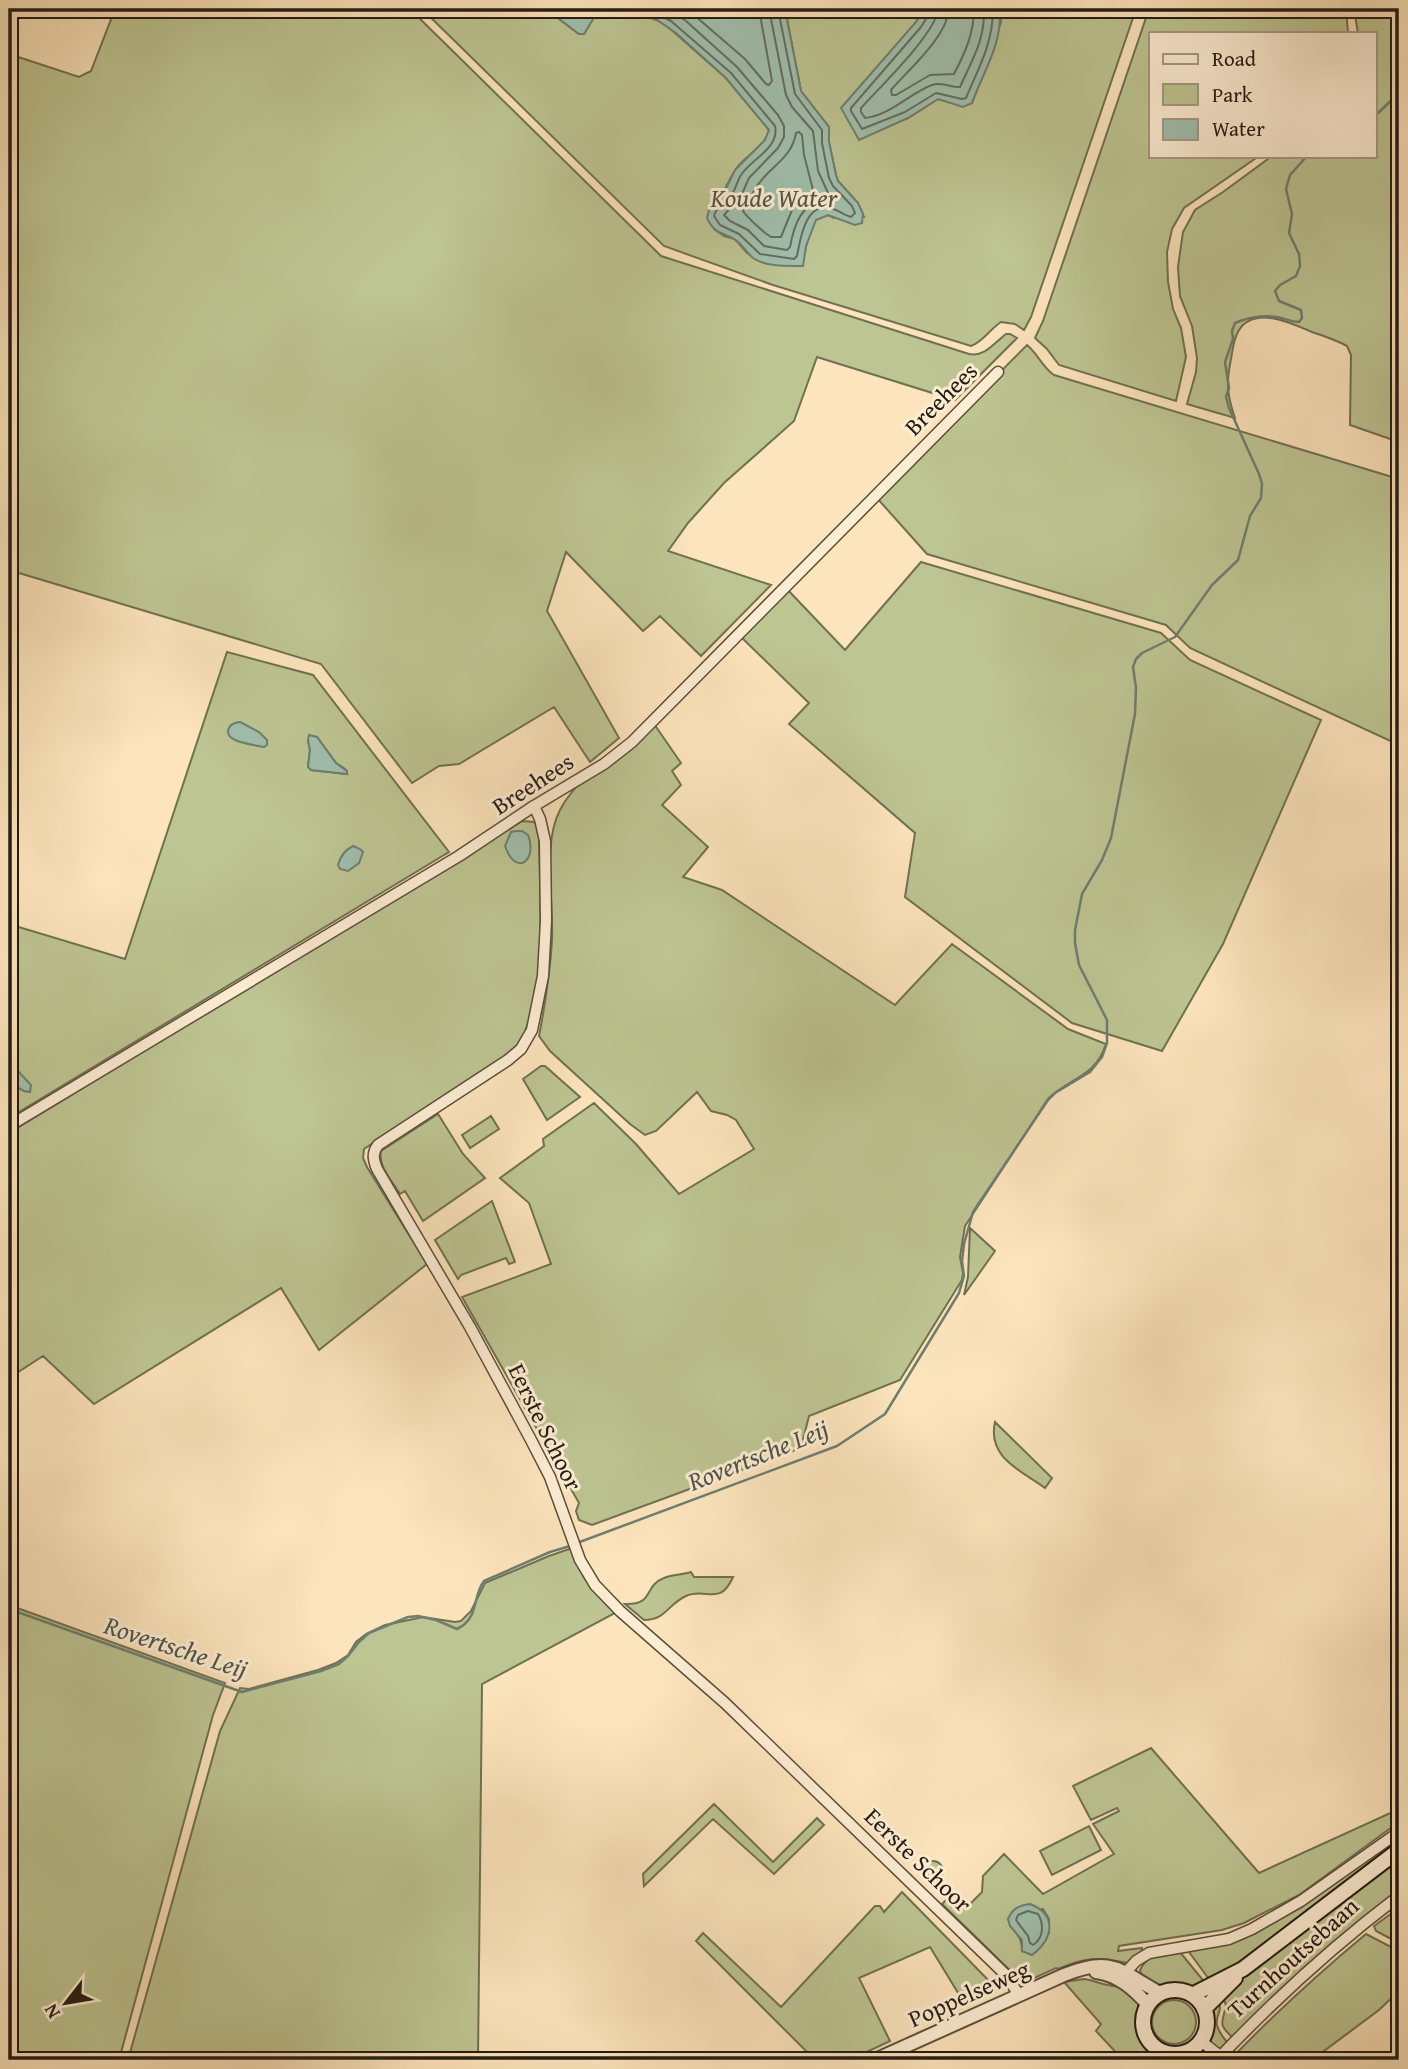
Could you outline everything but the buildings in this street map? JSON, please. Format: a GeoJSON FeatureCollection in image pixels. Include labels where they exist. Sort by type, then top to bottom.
{"type":"FeatureCollection","features":[{"type":"Feature","properties":{"kind":"main road","name":"Turnhoutsebaan"},"geometry":{"type":"LineString","coordinates":[[1205,2009],[1243,1969],[1399,1850]]}},
{"type":"Feature","properties":{"kind":"main road","name":"Turnhoutsebaan"},"geometry":{"type":"LineString","coordinates":[[1192,1995],[1243,1969]]}},
{"type":"Feature","properties":{"kind":"main road"},"geometry":{"type":"LineString","coordinates":[[1176,1990],[1192,1995],[1205,2009],[1207,2027],[1196,2045],[1168,2057],[1152,2044],[1146,2035],[1144,2015],[1148,2005],[1160,1993],[1176,1990]]}},
{"type":"Feature","properties":{"kind":"main road"},"geometry":{"type":"LineString","coordinates":[[1148,2060],[1152,2044]]}},
{"type":"Feature","properties":{"kind":"street","name":"Breehees"},"geometry":{"type":"LineString","coordinates":[[9,1126],[459,856],[604,764],[632,741],[998,372]]}},
{"type":"Feature","properties":{"kind":"street","name":"Eerste Schoor"},"geometry":{"type":"LineString","coordinates":[[534,806],[545,841],[546,921],[543,976],[532,1030],[521,1049],[509,1060],[378,1145],[373,1159],[377,1169],[470,1327],[531,1440],[550,1477],[586,1572],[607,1599],[692,1673],[1006,1975],[1018,1995]]}},
{"type":"Feature","properties":{"kind":"street","name":"Turnhoutsebaan"},"geometry":{"type":"LineString","coordinates":[[1126,1972],[1136,1961],[1149,1953],[1229,1939],[1252,1929],[1295,1905],[1399,1832]]}},
{"type":"Feature","properties":{"kind":"street","name":"Turnhoutsebaan"},"geometry":{"type":"LineString","coordinates":[[1219,2058],[1303,1975],[1399,1896]]}},
{"type":"Feature","properties":{"kind":"street","name":"Poppelseweg"},"geometry":{"type":"LineString","coordinates":[[875,2060],[1018,1995],[1093,1965],[1126,1972],[1160,1993]]}},
{"type":"Feature","properties":{"kind":"street"},"geometry":{"type":"LineString","coordinates":[[1082,1969],[1104,1973],[1120,1980],[1148,2005]]}},
{"type":"Feature","properties":{"kind":"street"},"geometry":{"type":"LineString","coordinates":[[1196,2045],[1219,2058]]}},
{"type":"Feature","properties":{"kind":"street"},"geometry":{"type":"LineString","coordinates":[[1196,2045],[1204,2060]]}},
{"type":"Feature","properties":{"kind":"green space"},"geometry":{"type":"Polygon","coordinates":[[[115,9],[410,9],[661,256],[969,354],[985,351],[1006,334],[1017,338],[955,400],[817,357],[794,421],[724,483],[688,523],[668,551],[771,585],[701,656],[660,616],[643,631],[566,552],[547,611],[619,738],[590,762],[554,707],[459,764],[439,766],[412,783],[321,664],[9,570],[9,54],[79,77],[91,71],[115,9]]]}},
{"type":"Feature","properties":{"kind":"green space"},"geometry":{"type":"Polygon","coordinates":[[[422,9],[546,9],[579,34],[584,34],[592,19],[609,10],[640,14],[667,26],[726,78],[769,130],[763,142],[740,164],[713,202],[714,229],[735,239],[747,253],[764,263],[802,266],[815,220],[828,215],[834,218],[864,217],[858,203],[838,181],[829,142],[829,127],[801,91],[785,9],[924,9],[916,22],[908,118],[938,99],[963,106],[972,103],[1001,22],[1000,9],[1136,9],[1031,317],[1024,330],[1015,324],[1001,322],[971,346],[773,285],[664,246],[422,9]]]}},
{"type":"Feature","properties":{"kind":"green space"},"geometry":{"type":"Polygon","coordinates":[[[1149,9],[1346,9],[1348,32],[1149,32],[1149,158],[1256,158],[1184,208],[1172,229],[1167,252],[1168,282],[1186,357],[1176,401],[1059,365],[1035,338],[1149,9]]]}},
{"type":"Feature","properties":{"kind":"green space"},"geometry":{"type":"Polygon","coordinates":[[[1354,9],[1399,9],[1399,442],[1350,425],[1351,355],[1347,346],[1278,319],[1252,320],[1244,324],[1236,336],[1228,382],[1235,418],[1187,404],[1197,358],[1192,326],[1180,296],[1178,267],[1183,232],[1195,210],[1269,158],[1376,158],[1376,32],[1358,32],[1354,9]]]}},
{"type":"Feature","properties":{"kind":"green space"},"geometry":{"type":"Polygon","coordinates":[[[1027,345],[1054,375],[1399,479],[1399,745],[1190,648],[1166,625],[927,554],[876,497],[1027,345]]]}},
{"type":"Feature","properties":{"kind":"green space"},"geometry":{"type":"Polygon","coordinates":[[[921,562],[1161,633],[1190,660],[1321,720],[1223,944],[1162,1051],[1072,1023],[905,897],[915,833],[789,724],[809,703],[739,635],[786,588],[845,650],[921,562]]]}},
{"type":"Feature","properties":{"kind":"green space"},"geometry":{"type":"Polygon","coordinates":[[[227,652],[313,675],[449,852],[9,1118],[9,1083],[25,1091],[22,1077],[9,1058],[9,924],[125,959],[227,652]],[[317,737],[308,740],[308,767],[311,770],[347,774],[345,769],[336,763],[317,737]]]}},
{"type":"Feature","properties":{"kind":"green space"},"geometry":{"type":"Polygon","coordinates":[[[652,721],[681,763],[672,771],[681,785],[662,805],[708,847],[683,877],[722,890],[895,1005],[952,944],[1068,1029],[1106,1044],[1089,1071],[1048,1099],[965,1226],[960,1257],[962,1280],[900,1380],[809,1416],[801,1448],[592,1525],[579,1520],[576,1511],[579,1503],[462,1297],[551,1264],[529,1203],[500,1178],[544,1146],[543,1139],[594,1103],[636,1144],[679,1194],[754,1149],[736,1120],[711,1111],[697,1092],[656,1131],[645,1135],[550,1051],[539,1036],[552,941],[551,839],[560,810],[589,773],[652,721]]]}},
{"type":"Feature","properties":{"kind":"green space"},"geometry":{"type":"Polygon","coordinates":[[[522,821],[534,822],[539,830],[541,919],[534,999],[528,1025],[518,1048],[364,1149],[363,1158],[367,1167],[427,1264],[319,1350],[281,1288],[94,1404],[43,1356],[9,1378],[9,1133],[522,821]]]}},
{"type":"Feature","properties":{"kind":"green space"},"geometry":{"type":"Polygon","coordinates":[[[545,1066],[580,1097],[547,1120],[523,1079],[545,1066]]]}},
{"type":"Feature","properties":{"kind":"green space"},"geometry":{"type":"Polygon","coordinates":[[[438,1114],[463,1154],[485,1178],[423,1221],[405,1191],[400,1194],[386,1173],[381,1151],[438,1114]]]}},
{"type":"Feature","properties":{"kind":"green space"},"geometry":{"type":"Polygon","coordinates":[[[491,1116],[499,1129],[470,1148],[462,1135],[491,1116]]]}},
{"type":"Feature","properties":{"kind":"green space"},"geometry":{"type":"Polygon","coordinates":[[[492,1201],[515,1262],[509,1264],[506,1258],[461,1275],[458,1279],[435,1240],[492,1201]]]}},
{"type":"Feature","properties":{"kind":"green space"},"geometry":{"type":"Polygon","coordinates":[[[970,1228],[995,1251],[964,1295],[968,1277],[970,1228]]]}},
{"type":"Feature","properties":{"kind":"green space"},"geometry":{"type":"Polygon","coordinates":[[[995,1422],[1052,1478],[1045,1488],[1001,1454],[996,1445],[995,1422]]]}},
{"type":"Feature","properties":{"kind":"green space"},"geometry":{"type":"Polygon","coordinates":[[[572,1548],[585,1579],[615,1613],[482,1684],[478,2060],[128,2060],[220,1731],[240,1688],[249,1689],[336,1663],[348,1655],[356,1642],[366,1634],[385,1625],[423,1617],[461,1621],[471,1611],[485,1583],[572,1548]]]}},
{"type":"Feature","properties":{"kind":"green space"},"geometry":{"type":"Polygon","coordinates":[[[691,1572],[694,1577],[733,1577],[728,1586],[718,1594],[700,1593],[686,1596],[662,1615],[651,1619],[644,1620],[625,1604],[641,1601],[658,1581],[664,1578],[691,1572]]]}},
{"type":"Feature","properties":{"kind":"green space"},"geometry":{"type":"Polygon","coordinates":[[[9,1605],[225,1683],[213,1715],[119,2060],[9,2060],[9,1605]]]}},
{"type":"Feature","properties":{"kind":"green space"},"geometry":{"type":"Polygon","coordinates":[[[1151,1748],[1259,1873],[1399,1809],[1399,1822],[1299,1895],[1244,1923],[1222,1930],[1119,1946],[1118,1951],[1142,1948],[1142,1953],[1127,1963],[1100,1959],[1076,1962],[1023,1983],[942,1904],[952,1894],[966,1908],[982,1892],[983,1876],[1004,1854],[1043,1894],[1114,1854],[1093,1824],[1119,1811],[1117,1808],[1091,1820],[1073,1786],[1151,1748]],[[1043,1909],[1008,1919],[1021,1940],[1022,1951],[1049,1933],[1049,1919],[1043,1909]]]}},
{"type":"Feature","properties":{"kind":"green space"},"geometry":{"type":"Polygon","coordinates":[[[714,1804],[773,1862],[817,1818],[824,1825],[774,1874],[713,1819],[644,1886],[643,1874],[714,1804]]]}},
{"type":"Feature","properties":{"kind":"green space"},"geometry":{"type":"Polygon","coordinates":[[[1089,1826],[1101,1850],[1052,1875],[1040,1851],[1089,1826]]]}},
{"type":"Feature","properties":{"kind":"green space"},"geometry":{"type":"Polygon","coordinates":[[[1399,1835],[1399,1844],[1211,1982],[1189,1952],[1234,1941],[1399,1835]]]}},
{"type":"Feature","properties":{"kind":"green space"},"geometry":{"type":"Polygon","coordinates":[[[1399,1856],[1399,1892],[1232,2037],[1223,2025],[1226,2005],[1222,1996],[1254,1968],[1399,1856]]]}},
{"type":"Feature","properties":{"kind":"green space"},"geometry":{"type":"Polygon","coordinates":[[[933,1861],[940,1864],[943,1871],[940,1878],[933,1881],[926,1878],[923,1871],[926,1864],[933,1861]]]}},
{"type":"Feature","properties":{"kind":"green space"},"geometry":{"type":"Polygon","coordinates":[[[902,1892],[995,1987],[963,2001],[930,1947],[859,1978],[890,2041],[850,2060],[815,2060],[696,1941],[703,1933],[781,2007],[875,1906],[880,1906],[884,1912],[902,1892]]]}},
{"type":"Feature","properties":{"kind":"green space"},"geometry":{"type":"Polygon","coordinates":[[[1399,1908],[1399,1943],[1376,1931],[1374,1926],[1399,1908]]]}},
{"type":"Feature","properties":{"kind":"green space"},"geometry":{"type":"Polygon","coordinates":[[[1366,1934],[1399,1951],[1399,1991],[1379,2010],[1320,2054],[1324,2060],[1230,2060],[1296,1995],[1366,1934]]]}},
{"type":"Feature","properties":{"kind":"green space"},"geometry":{"type":"Polygon","coordinates":[[[1179,1951],[1207,1985],[1191,1990],[1162,1988],[1142,1977],[1140,1970],[1147,1961],[1156,1955],[1179,1951]]]}},
{"type":"Feature","properties":{"kind":"green space"},"geometry":{"type":"Polygon","coordinates":[[[1084,1979],[1118,1986],[1139,2002],[1140,2030],[1147,2048],[1145,2060],[1123,2060],[1096,2031],[1101,2024],[1064,1982],[1084,1979]]]}},
{"type":"Feature","properties":{"kind":"green space"},"geometry":{"type":"Polygon","coordinates":[[[1174,2000],[1183,2001],[1190,2006],[1195,2013],[1195,2031],[1190,2038],[1183,2043],[1174,2044],[1165,2043],[1158,2038],[1153,2031],[1152,2022],[1153,2013],[1158,2006],[1165,2001],[1174,2000]]]}},
{"type":"Feature","properties":{"kind":"green space"},"geometry":{"type":"Polygon","coordinates":[[[1218,2000],[1220,2010],[1217,2027],[1227,2042],[1221,2048],[1216,2048],[1208,2030],[1209,2017],[1218,2000]]]}},
{"type":"Feature","properties":{"kind":"water"},"geometry":{"type":"Polygon","coordinates":[[[546,9],[607,9],[595,16],[584,34],[579,34],[546,9]]]}},
{"type":"Feature","properties":{"kind":"water","name":"Koude Water"},"geometry":{"type":"Polygon","coordinates":[[[622,9],[785,9],[801,91],[829,127],[829,142],[838,181],[858,203],[863,214],[862,223],[855,225],[828,215],[816,220],[806,246],[803,266],[758,261],[737,241],[717,231],[707,218],[710,206],[724,193],[735,170],[765,140],[769,130],[726,78],[676,33],[657,20],[622,9]]]}},
{"type":"Feature","properties":{"kind":"water"},"geometry":{"type":"Polygon","coordinates":[[[924,9],[1000,9],[995,46],[972,103],[963,107],[938,99],[908,118],[859,140],[841,108],[916,22],[924,9]]]}},
{"type":"Feature","properties":{"kind":"water"},"geometry":{"type":"Polygon","coordinates":[[[240,722],[259,732],[267,740],[267,745],[264,747],[231,738],[228,729],[232,724],[240,722]]]}},
{"type":"Feature","properties":{"kind":"water"},"geometry":{"type":"Polygon","coordinates":[[[309,735],[317,737],[347,774],[311,770],[308,767],[309,735]]]}},
{"type":"Feature","properties":{"kind":"water"},"geometry":{"type":"Polygon","coordinates":[[[511,832],[528,835],[530,844],[528,858],[520,863],[510,856],[505,846],[511,832]]]}},
{"type":"Feature","properties":{"kind":"water"},"geometry":{"type":"Polygon","coordinates":[[[353,846],[363,852],[359,863],[348,871],[340,869],[338,865],[342,857],[353,846]]]}},
{"type":"Feature","properties":{"kind":"water"},"geometry":{"type":"Polygon","coordinates":[[[9,1058],[31,1085],[30,1092],[9,1083],[9,1058]]]}},
{"type":"Feature","properties":{"kind":"water"},"geometry":{"type":"Polygon","coordinates":[[[1030,1904],[1045,1914],[1049,1928],[1044,1942],[1032,1955],[1022,1951],[1022,1940],[1010,1926],[1008,1919],[1016,1908],[1030,1904]]]}},
{"type":"Feature","properties":{"kind":"waterway","name":"Rovertsche Leij"},"geometry":{"type":"LineString","coordinates":[[1399,16],[1396,32],[1399,52]]}},
{"type":"Feature","properties":{"kind":"waterway","name":"Rovertsche Leij"},"geometry":{"type":"LineString","coordinates":[[1376,115],[1399,93]]}},
{"type":"Feature","properties":{"kind":"waterway","name":"Rovertsche Leij"},"geometry":{"type":"LineString","coordinates":[[577,1543],[837,1446],[885,1414],[959,1293],[964,1276],[964,1244],[973,1212],[1048,1100],[1090,1072],[1102,1057],[1107,1043],[1107,1020],[1079,965],[1075,930],[1082,894],[1102,860],[1111,838],[1135,714],[1136,688],[1133,667],[1142,653],[1175,637],[1212,585],[1238,560],[1250,516],[1261,498],[1262,484],[1259,474],[1226,397],[1229,388],[1225,362],[1235,323],[1260,317],[1299,322],[1302,318],[1301,310],[1279,301],[1275,291],[1296,276],[1300,266],[1299,254],[1289,233],[1292,214],[1286,189],[1290,175],[1305,158]]}},
{"type":"Feature","properties":{"kind":"waterway","name":"Rovertsche Leij"},"geometry":{"type":"LineString","coordinates":[[9,1609],[242,1692],[339,1664],[369,1633],[408,1617],[436,1620],[457,1629],[469,1619],[484,1581],[570,1546]]}}]}
